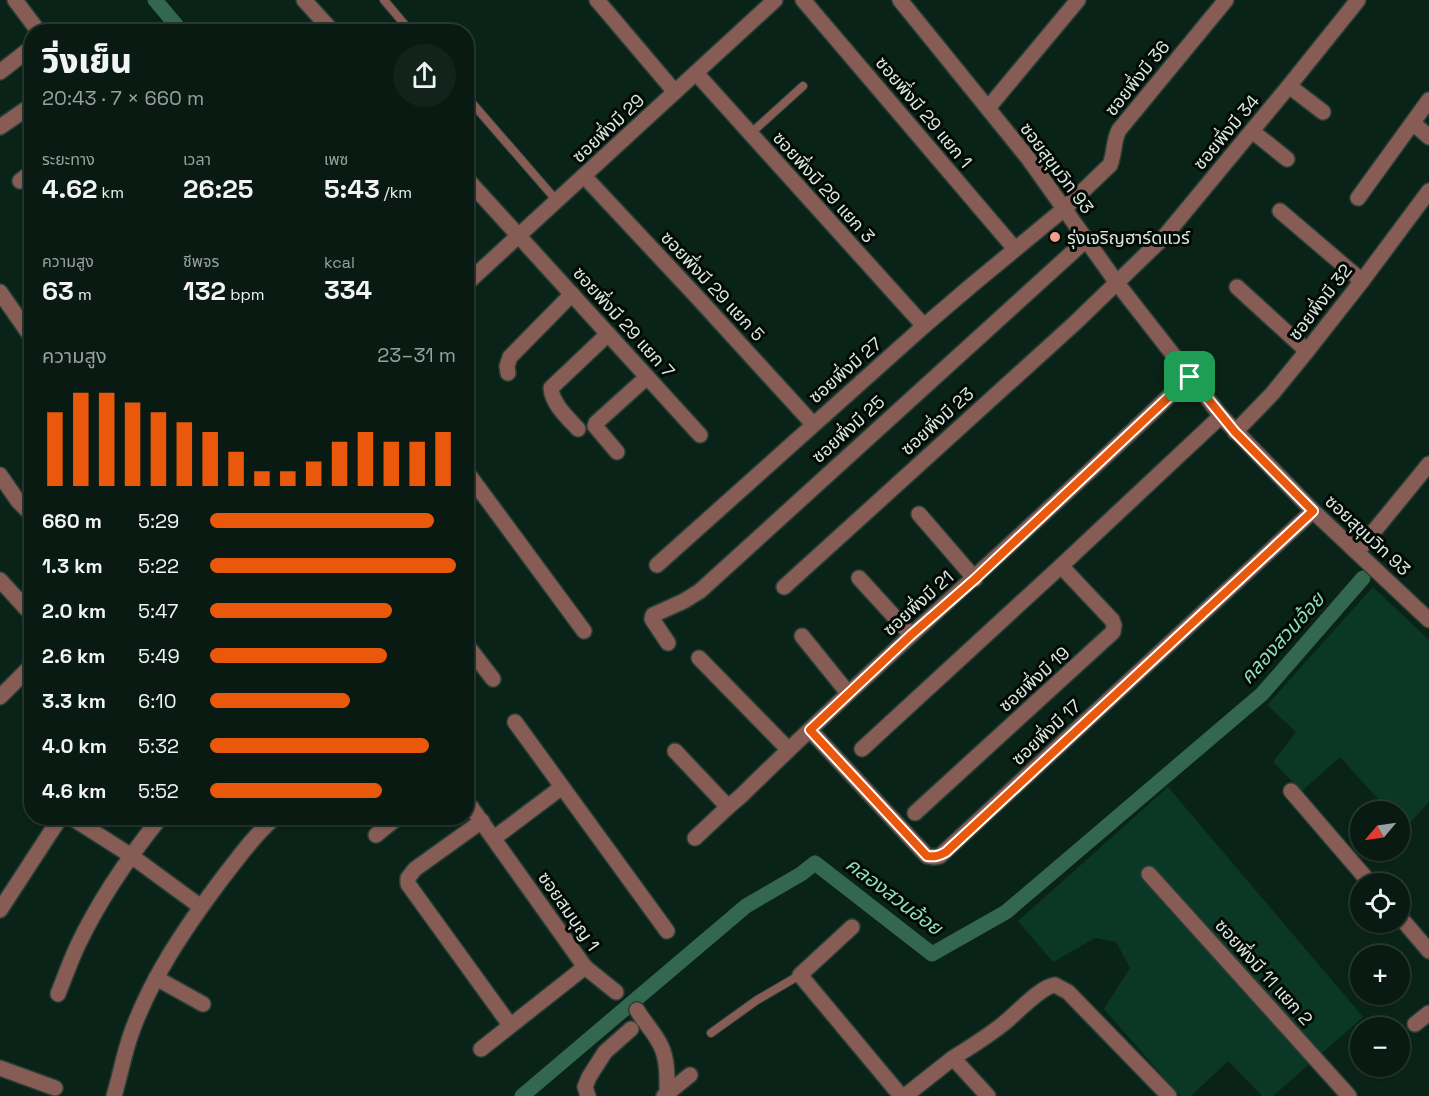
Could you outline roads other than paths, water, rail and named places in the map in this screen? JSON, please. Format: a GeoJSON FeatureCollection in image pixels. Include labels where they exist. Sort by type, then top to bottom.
{"type":"FeatureCollection","features":[{"type":"Feature","properties":{"kind":"street"},"geometry":{"type":"LineString","coordinates":[[15,0],[33,24]]}},
{"type":"Feature","properties":{"kind":"street"},"geometry":{"type":"LineString","coordinates":[[304,0],[326,24]]}},
{"type":"Feature","properties":{"kind":"street"},"geometry":{"type":"LineString","coordinates":[[597,0],[675,92]]}},
{"type":"Feature","properties":{"kind":"street","name":"ซอยพึ่งมี 29"},"geometry":{"type":"LineString","coordinates":[[474,277],[775,0]]}},
{"type":"Feature","properties":{"kind":"street","name":"ซอยพึ่งมี 29 แยก 1"},"geometry":{"type":"LineString","coordinates":[[803,0],[1015,249]]}},
{"type":"Feature","properties":{"kind":"street","name":"ซอยสุขุมวิท 93"},"geometry":{"type":"LineString","coordinates":[[900,0],[1028,158],[1117,283],[1221,416],[1313,511],[1429,620]]}},
{"type":"Feature","properties":{"kind":"street"},"geometry":{"type":"LineString","coordinates":[[988,108],[1078,0]]}},
{"type":"Feature","properties":{"kind":"street","name":"ซอยพึ่งมี 36"},"geometry":{"type":"LineString","coordinates":[[1064,209],[1110,165],[1115,137],[1119,130],[1226,0]]}},
{"type":"Feature","properties":{"kind":"street","name":"ซอยพึ่งมี 34"},"geometry":{"type":"LineString","coordinates":[[1117,283],[1177,222],[1358,0]]}},
{"type":"Feature","properties":{"kind":"street"},"geometry":{"type":"LineString","coordinates":[[0,72],[24,53]]}},
{"type":"Feature","properties":{"kind":"street","name":"ซอยพึ่งมี 29 แยก 3"},"geometry":{"type":"LineString","coordinates":[[696,74],[924,326]]}},
{"type":"Feature","properties":{"kind":"street"},"geometry":{"type":"LineString","coordinates":[[1289,86],[1323,112]]}},
{"type":"Feature","properties":{"kind":"street"},"geometry":{"type":"LineString","coordinates":[[1358,198],[1429,100]]}},
{"type":"Feature","properties":{"kind":"street"},"geometry":{"type":"LineString","coordinates":[[0,127],[24,110]]}},
{"type":"Feature","properties":{"kind":"street"},"geometry":{"type":"LineString","coordinates":[[1413,123],[1429,137]]}},
{"type":"Feature","properties":{"kind":"street"},"geometry":{"type":"LineString","coordinates":[[1252,131],[1287,159]]}},
{"type":"Feature","properties":{"kind":"street","name":"ซอยพึ่งมี 29 แยก 5"},"geometry":{"type":"LineString","coordinates":[[584,176],[813,424]]}},
{"type":"Feature","properties":{"kind":"street","name":"ซอยพึ่งมี 29 แยก 7"},"geometry":{"type":"LineString","coordinates":[[474,187],[700,435]]}},
{"type":"Feature","properties":{"kind":"street","name":"ซอยพึ่งมี 32"},"geometry":{"type":"LineString","coordinates":[[1235,432],[1272,394],[1307,351],[1429,191]]}},
{"type":"Feature","properties":{"kind":"street","name":"ซอยพึ่งมี 27"},"geometry":{"type":"LineString","coordinates":[[657,565],[924,326],[1064,209]]}},
{"type":"Feature","properties":{"kind":"street"},"geometry":{"type":"LineString","coordinates":[[1280,211],[1362,281]]}},
{"type":"Feature","properties":{"kind":"street","name":"ซอยพึ่งมี 25"},"geometry":{"type":"LineString","coordinates":[[668,643],[654,623],[653,615],[700,591],[1086,240]]}},
{"type":"Feature","properties":{"kind":"street","name":"ซอยพึ่งมี 23"},"geometry":{"type":"LineString","coordinates":[[784,587],[1117,283]]}},
{"type":"Feature","properties":{"kind":"street"},"geometry":{"type":"LineString","coordinates":[[1237,287],[1307,351]]}},
{"type":"Feature","properties":{"kind":"street"},"geometry":{"type":"LineString","coordinates":[[0,292],[24,326]]}},
{"type":"Feature","properties":{"kind":"street"},"geometry":{"type":"LineString","coordinates":[[508,373],[507,366],[510,357],[572,294]]}},
{"type":"Feature","properties":{"kind":"street"},"geometry":{"type":"LineString","coordinates":[[578,429],[557,405],[551,388],[608,334]]}},
{"type":"Feature","properties":{"kind":"street"},"geometry":{"type":"LineString","coordinates":[[617,452],[595,426],[596,423],[647,376]]}},
{"type":"Feature","properties":{"kind":"street","name":"ซอยพึ่งมี 21"},"geometry":{"type":"LineString","coordinates":[[695,838],[848,693],[975,579],[1190,377]]}},
{"type":"Feature","properties":{"kind":"street"},"geometry":{"type":"LineString","coordinates":[[862,749],[1221,416]]}},
{"type":"Feature","properties":{"kind":"street"},"geometry":{"type":"LineString","coordinates":[[1357,552],[1429,464]]}},
{"type":"Feature","properties":{"kind":"street"},"geometry":{"type":"LineString","coordinates":[[0,475],[24,507]]}},
{"type":"Feature","properties":{"kind":"street"},"geometry":{"type":"LineString","coordinates":[[474,482],[584,632]]}},
{"type":"Feature","properties":{"kind":"street","name":"ซอยพึ่งมี 17"},"geometry":{"type":"LineString","coordinates":[[810,730],[927,856],[940,855],[1313,511]]}},
{"type":"Feature","properties":{"kind":"street"},"geometry":{"type":"LineString","coordinates":[[918,514],[975,579]]}},
{"type":"Feature","properties":{"kind":"street","name":"ซอยพึ่งมี 19"},"geometry":{"type":"LineString","coordinates":[[915,813],[1113,632],[1112,620],[1061,566]]}},
{"type":"Feature","properties":{"kind":"street"},"geometry":{"type":"LineString","coordinates":[[859,578],[911,635]]}},
{"type":"Feature","properties":{"kind":"street"},"geometry":{"type":"LineString","coordinates":[[0,580],[24,606]]}},
{"type":"Feature","properties":{"kind":"street"},"geometry":{"type":"LineString","coordinates":[[802,636],[848,693]]}},
{"type":"Feature","properties":{"kind":"street"},"geometry":{"type":"LineString","coordinates":[[474,654],[494,679]]}},
{"type":"Feature","properties":{"kind":"street"},"geometry":{"type":"LineString","coordinates":[[699,658],[788,749]]}},
{"type":"Feature","properties":{"kind":"street"},"geometry":{"type":"LineString","coordinates":[[0,696],[24,673]]}},
{"type":"Feature","properties":{"kind":"street"},"geometry":{"type":"LineString","coordinates":[[515,722],[668,931]]}},
{"type":"Feature","properties":{"kind":"street"},"geometry":{"type":"LineString","coordinates":[[675,752],[728,807]]}},
{"type":"Feature","properties":{"kind":"street"},"geometry":{"type":"LineString","coordinates":[[494,838],[562,787]]}},
{"type":"Feature","properties":{"kind":"street"},"geometry":{"type":"LineString","coordinates":[[1291,791],[1362,873]]}},
{"type":"Feature","properties":{"kind":"street","name":"ซอยสมบุญ 1"},"geometry":{"type":"LineString","coordinates":[[474,810],[585,967],[481,1049]]}},
{"type":"Feature","properties":{"kind":"street"},"geometry":{"type":"LineString","coordinates":[[482,820],[415,869],[408,878],[408,884],[510,1025]]}},
{"type":"Feature","properties":{"kind":"street"},"geometry":{"type":"LineString","coordinates":[[0,910],[55,825]]}},
{"type":"Feature","properties":{"kind":"street"},"geometry":{"type":"LineString","coordinates":[[83,825],[130,855],[201,907]]}},
{"type":"Feature","properties":{"kind":"street"},"geometry":{"type":"LineString","coordinates":[[58,994],[78,946],[98,908],[130,855],[154,825]]}},
{"type":"Feature","properties":{"kind":"street"},"geometry":{"type":"LineString","coordinates":[[114,1096],[130,1035],[148,992],[178,940],[201,907],[266,825]]}},
{"type":"Feature","properties":{"kind":"street"},"geometry":{"type":"LineString","coordinates":[[376,835],[388,825]]}},
{"type":"Feature","properties":{"kind":"street","name":"ซอยพึ่งมี 11 แยก 2"},"geometry":{"type":"LineString","coordinates":[[1149,874],[1349,1096]]}},
{"type":"Feature","properties":{"kind":"street"},"geometry":{"type":"LineString","coordinates":[[852,927],[800,975],[901,1096]]}},
{"type":"Feature","properties":{"kind":"street"},"geometry":{"type":"LineString","coordinates":[[1410,929],[1429,951]]}},
{"type":"Feature","properties":{"kind":"street"},"geometry":{"type":"LineString","coordinates":[[585,967],[616,992]]}},
{"type":"Feature","properties":{"kind":"street"},"geometry":{"type":"LineString","coordinates":[[156,978],[203,1004]]}},
{"type":"Feature","properties":{"kind":"street"},"geometry":{"type":"LineString","coordinates":[[905,1096],[953,1058],[1005,1023],[1045,988],[1055,985],[1068,992],[1168,1096]]}},
{"type":"Feature","properties":{"kind":"street"},"geometry":{"type":"LineString","coordinates":[[637,1010],[662,1047],[667,1070],[665,1095]]}},
{"type":"Feature","properties":{"kind":"street"},"geometry":{"type":"LineString","coordinates":[[1415,1024],[1429,1013]]}},
{"type":"Feature","properties":{"kind":"street"},"geometry":{"type":"LineString","coordinates":[[588,1096],[585,1087],[597,1064],[605,1052],[631,1029]]}},
{"type":"Feature","properties":{"kind":"street"},"geometry":{"type":"LineString","coordinates":[[953,1058],[988,1096]]}},
{"type":"Feature","properties":{"kind":"street"},"geometry":{"type":"LineString","coordinates":[[0,1068],[56,1088]]}},
{"type":"Feature","properties":{"kind":"street"},"geometry":{"type":"LineString","coordinates":[[665,1095],[690,1076]]}},
{"type":"Feature","properties":{"kind":"lane"},"geometry":{"type":"LineString","coordinates":[[384,0],[404,24]]}},
{"type":"Feature","properties":{"kind":"lane"},"geometry":{"type":"LineString","coordinates":[[750,134],[803,86]]}},
{"type":"Feature","properties":{"kind":"lane"},"geometry":{"type":"LineString","coordinates":[[474,105],[557,201]]}},
{"type":"Feature","properties":{"kind":"lane"},"geometry":{"type":"LineString","coordinates":[[711,1033],[757,999],[800,975]]}},
{"type":"Feature","properties":{"kind":"waterway"},"geometry":{"type":"LineString","coordinates":[[155,0],[175,24]]}},
{"type":"Feature","properties":{"kind":"waterway","name":"คลองสวนอ้อย"},"geometry":{"type":"LineString","coordinates":[[522,1096],[746,906],[801,874],[815,863],[932,954],[1006,912],[1262,694],[1363,578]]}},
{"type":"Feature","properties":{"kind":"place","name":"รุ่งเจริญฮาร์ดแวร์"},"geometry":{"type":"Point","coordinates":[1055,237]}}]}
